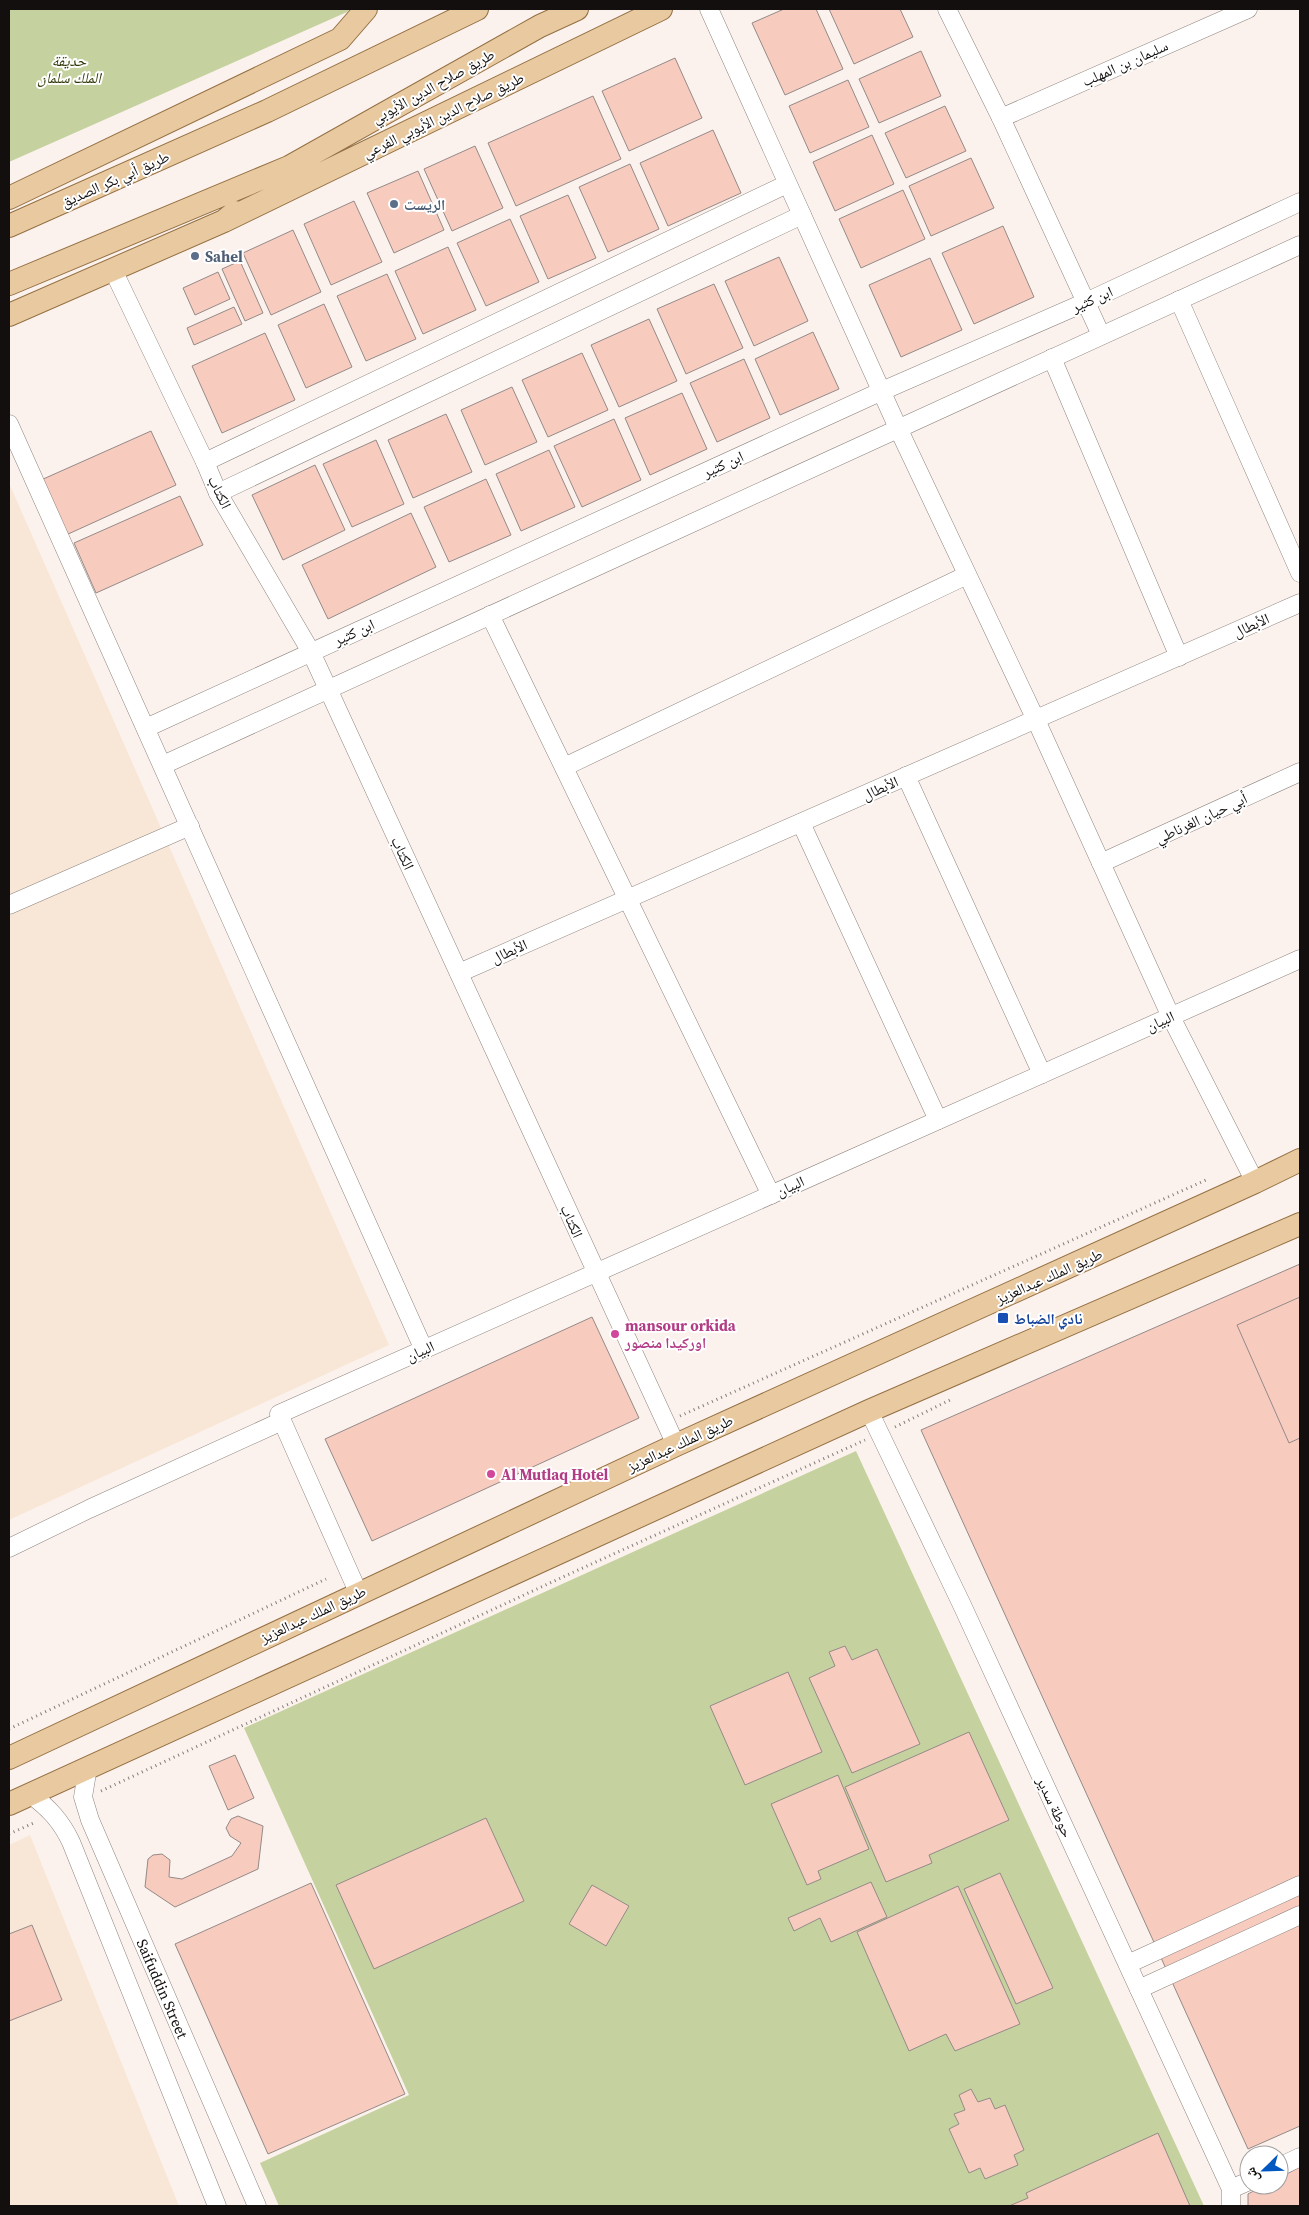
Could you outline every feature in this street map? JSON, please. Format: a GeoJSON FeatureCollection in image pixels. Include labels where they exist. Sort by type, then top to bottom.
{"type":"FeatureCollection","features":[{"type":"Feature","properties":{"kind":"main road"},"geometry":{"type":"LineString","coordinates":[[9,198],[340,39],[366,9]]}},
{"type":"Feature","properties":{"kind":"main road"},"geometry":{"type":"LineString","coordinates":[[439,26],[464,9]]}},
{"type":"Feature","properties":{"kind":"main road"},"geometry":{"type":"LineString","coordinates":[[179,116],[267,111],[477,9]]}},
{"type":"Feature","properties":{"kind":"main road","name":"طريق صلاح الدين الأيوبي"},"geometry":{"type":"LineString","coordinates":[[9,284],[290,167],[540,26],[577,9]]}},
{"type":"Feature","properties":{"kind":"main road","name":"طريق صلاح الدين الأيوبي الفرعي"},"geometry":{"type":"LineString","coordinates":[[224,221],[661,9]]}},
{"type":"Feature","properties":{"kind":"main road","name":"طريق أبي بكر الصديق"},"geometry":{"type":"LineString","coordinates":[[9,226],[267,111]]}},
{"type":"Feature","properties":{"kind":"main road","name":"طريق صلاح الدين الأيوبي"},"geometry":{"type":"LineString","coordinates":[[9,315],[224,221],[290,167]]}},
{"type":"Feature","properties":{"kind":"main road"},"geometry":{"type":"LineString","coordinates":[[9,302],[37,302]]}},
{"type":"Feature","properties":{"kind":"main road","name":"طريق الملك عبدالعزيز"},"geometry":{"type":"LineString","coordinates":[[9,1758],[358,1592],[1300,1160]]}},
{"type":"Feature","properties":{"kind":"main road"},"geometry":{"type":"LineString","coordinates":[[9,1804],[869,1411],[1300,1224]]}},
{"type":"Feature","properties":{"kind":"street"},"geometry":{"type":"LineString","coordinates":[[709,9],[898,428],[1036,720],[1171,1016],[1255,1182]]}},
{"type":"Feature","properties":{"kind":"street"},"geometry":{"type":"LineString","coordinates":[[947,9],[1001,118],[1101,335]]}},
{"type":"Feature","properties":{"kind":"street","name":"سليمان بن المهلب"},"geometry":{"type":"LineString","coordinates":[[1001,118],[1248,9]]}},
{"type":"Feature","properties":{"kind":"street"},"geometry":{"type":"LineString","coordinates":[[205,462],[787,184]]}},
{"type":"Feature","properties":{"kind":"street","name":"ابن كثير"},"geometry":{"type":"LineString","coordinates":[[146,728],[882,391],[1086,302],[1300,202]]}},
{"type":"Feature","properties":{"kind":"street"},"geometry":{"type":"LineString","coordinates":[[218,493],[802,215]]}},
{"type":"Feature","properties":{"kind":"street"},"geometry":{"type":"LineString","coordinates":[[163,765],[1300,245]]}},
{"type":"Feature","properties":{"kind":"street","name":"الكتاب"},"geometry":{"type":"LineString","coordinates":[[113,270],[218,493],[311,652],[595,1273],[676,1445]]}},
{"type":"Feature","properties":{"kind":"street"},"geometry":{"type":"LineString","coordinates":[[1179,300],[1300,573]]}},
{"type":"Feature","properties":{"kind":"street"},"geometry":{"type":"LineString","coordinates":[[1052,358],[1179,657]]}},
{"type":"Feature","properties":{"kind":"street"},"geometry":{"type":"LineString","coordinates":[[9,424],[13,444],[163,765],[424,1350]]}},
{"type":"Feature","properties":{"kind":"street"},"geometry":{"type":"LineString","coordinates":[[564,767],[967,575]]}},
{"type":"Feature","properties":{"kind":"street","name":"الأبطال"},"geometry":{"type":"LineString","coordinates":[[459,973],[1300,603]]}},
{"type":"Feature","properties":{"kind":"street"},"geometry":{"type":"LineString","coordinates":[[490,615],[771,1194]]}},
{"type":"Feature","properties":{"kind":"street","name":"أبي حيان الغرناطي"},"geometry":{"type":"LineString","coordinates":[[1101,863],[1300,772]]}},
{"type":"Feature","properties":{"kind":"street"},"geometry":{"type":"LineString","coordinates":[[906,776],[1042,1074]]}},
{"type":"Feature","properties":{"kind":"street"},"geometry":{"type":"LineString","coordinates":[[801,823],[938,1120]]}},
{"type":"Feature","properties":{"kind":"street"},"geometry":{"type":"LineString","coordinates":[[9,905],[190,826]]}},
{"type":"Feature","properties":{"kind":"street","name":"البيان"},"geometry":{"type":"LineString","coordinates":[[9,1548],[424,1350],[1300,959]]}},
{"type":"Feature","properties":{"kind":"street","name":"حوطة سدير"},"geometry":{"type":"LineString","coordinates":[[869,1411],[962,1605],[1140,1989],[1231,2198]]}},
{"type":"Feature","properties":{"kind":"street"},"geometry":{"type":"LineString","coordinates":[[281,1418],[358,1592]]}},
{"type":"Feature","properties":{"kind":"street","name":"Saifuddin Street"},"geometry":{"type":"LineString","coordinates":[[88,1768],[83,1797],[90,1820],[257,2206]]}},
{"type":"Feature","properties":{"kind":"street","name":"Saifuddin Street"},"geometry":{"type":"LineString","coordinates":[[30,1794],[47,1807],[61,1822],[72,1842],[217,2206]]}},
{"type":"Feature","properties":{"kind":"street"},"geometry":{"type":"LineString","coordinates":[[1128,1964],[1300,1885]]}},
{"type":"Feature","properties":{"kind":"street"},"geometry":{"type":"LineString","coordinates":[[1140,1989],[1300,1915]]}},
{"type":"Feature","properties":{"kind":"path"},"geometry":{"type":"LineString","coordinates":[[666,1423],[1212,1178]]}},
{"type":"Feature","properties":{"kind":"path"},"geometry":{"type":"LineString","coordinates":[[99,1792],[565,1576],[868,1439]]}},
{"type":"Feature","properties":{"kind":"path"},"geometry":{"type":"LineString","coordinates":[[9,1729],[326,1579]]}},
{"type":"Feature","properties":{"kind":"path"},"geometry":{"type":"LineString","coordinates":[[9,1834],[36,1821]]}},
{"type":"Feature","properties":{"kind":"shaded area"},"geometry":{"type":"Polygon","coordinates":[[[9,483],[389,1345],[9,1520],[9,483]]]}},
{"type":"Feature","properties":{"kind":"shaded area"},"geometry":{"type":"Polygon","coordinates":[[[30,1835],[179,2206],[9,2206],[9,1845],[30,1835]]]}},
{"type":"Feature","properties":{"kind":"green space","name":"حديقة الملك سلمان"},"geometry":{"type":"Polygon","coordinates":[[[9,9],[350,9],[347,12],[9,162],[9,9]]]}},
{"type":"Feature","properties":{"kind":"green space"},"geometry":{"type":"Polygon","coordinates":[[[856,1451],[1204,2206],[279,2206],[260,2163],[409,2095],[244,1728],[856,1451]]]}},
{"type":"Feature","properties":{"kind":"building"},"geometry":{"type":"Polygon","coordinates":[[[784,9],[816,9],[843,69],[785,95],[752,23],[784,9]]]}},
{"type":"Feature","properties":{"kind":"building"},"geometry":{"type":"Polygon","coordinates":[[[829,9],[900,9],[913,37],[854,64],[829,9]]]}},
{"type":"Feature","properties":{"kind":"building"},"geometry":{"type":"Polygon","coordinates":[[[921,51],[941,96],[879,123],[859,79],[921,51]]]}},
{"type":"Feature","properties":{"kind":"building"},"geometry":{"type":"Polygon","coordinates":[[[675,58],[702,118],[629,151],[602,91],[675,58]]]}},
{"type":"Feature","properties":{"kind":"building"},"geometry":{"type":"Polygon","coordinates":[[[848,80],[869,127],[810,153],[789,106],[848,80]]]}},
{"type":"Feature","properties":{"kind":"building"},"geometry":{"type":"Polygon","coordinates":[[[593,96],[621,159],[516,206],[488,143],[593,96]]]}},
{"type":"Feature","properties":{"kind":"building"},"geometry":{"type":"Polygon","coordinates":[[[945,106],[966,151],[906,178],[885,133],[945,106]]]}},
{"type":"Feature","properties":{"kind":"building"},"geometry":{"type":"Polygon","coordinates":[[[713,130],[741,193],[668,226],[640,163],[713,130]]]}},
{"type":"Feature","properties":{"kind":"building"},"geometry":{"type":"Polygon","coordinates":[[[872,135],[894,184],[835,211],[813,162],[872,135]]]}},
{"type":"Feature","properties":{"kind":"building"},"geometry":{"type":"Polygon","coordinates":[[[475,146],[503,208],[452,231],[424,169],[475,146]]]}},
{"type":"Feature","properties":{"kind":"building"},"geometry":{"type":"Polygon","coordinates":[[[971,158],[994,208],[931,236],[909,186],[971,158]]]}},
{"type":"Feature","properties":{"kind":"building"},"geometry":{"type":"Polygon","coordinates":[[[630,164],[659,229],[608,252],[579,187],[630,164]]]}},
{"type":"Feature","properties":{"kind":"building"},"geometry":{"type":"Polygon","coordinates":[[[418,171],[444,230],[394,253],[367,193],[418,171]]]}},
{"type":"Feature","properties":{"kind":"building"},"geometry":{"type":"Polygon","coordinates":[[[903,190],[925,239],[861,268],[839,219],[903,190]]]}},
{"type":"Feature","properties":{"kind":"building"},"geometry":{"type":"Polygon","coordinates":[[[568,195],[596,258],[548,279],[520,216],[568,195]]]}},
{"type":"Feature","properties":{"kind":"building"},"geometry":{"type":"Polygon","coordinates":[[[354,201],[382,262],[331,285],[304,224],[354,201]]]}},
{"type":"Feature","properties":{"kind":"building"},"geometry":{"type":"Polygon","coordinates":[[[510,219],[539,282],[486,306],[457,243],[510,219]]]}},
{"type":"Feature","properties":{"kind":"building"},"geometry":{"type":"Polygon","coordinates":[[[1003,226],[1034,297],[974,324],[942,253],[1003,226]]]}},
{"type":"Feature","properties":{"kind":"building"},"geometry":{"type":"Polygon","coordinates":[[[293,230],[321,292],[271,315],[243,253],[293,230]]]}},
{"type":"Feature","properties":{"kind":"building"},"geometry":{"type":"Polygon","coordinates":[[[448,247],[476,310],[423,334],[395,271],[448,247]]]}},
{"type":"Feature","properties":{"kind":"building"},"geometry":{"type":"Polygon","coordinates":[[[779,257],[808,321],[754,346],[725,281],[779,257]]]}},
{"type":"Feature","properties":{"kind":"building"},"geometry":{"type":"Polygon","coordinates":[[[930,258],[962,330],[901,357],[869,285],[930,258]]]}},
{"type":"Feature","properties":{"kind":"building"},"geometry":{"type":"Polygon","coordinates":[[[240,261],[263,313],[245,321],[222,269],[240,261]]]}},
{"type":"Feature","properties":{"kind":"building"},"geometry":{"type":"Polygon","coordinates":[[[218,272],[230,299],[195,315],[183,288],[218,272]]]}},
{"type":"Feature","properties":{"kind":"building"},"geometry":{"type":"Polygon","coordinates":[[[387,274],[416,339],[366,361],[337,296],[387,274]]]}},
{"type":"Feature","properties":{"kind":"building"},"geometry":{"type":"Polygon","coordinates":[[[714,284],[743,348],[686,374],[657,309],[714,284]]]}},
{"type":"Feature","properties":{"kind":"building"},"geometry":{"type":"Polygon","coordinates":[[[324,304],[352,367],[306,388],[278,325],[324,304]]]}},
{"type":"Feature","properties":{"kind":"building"},"geometry":{"type":"Polygon","coordinates":[[[234,307],[242,324],[194,345],[187,328],[234,307]]]}},
{"type":"Feature","properties":{"kind":"building"},"geometry":{"type":"Polygon","coordinates":[[[649,319],[677,381],[619,407],[591,345],[649,319]]]}},
{"type":"Feature","properties":{"kind":"building"},"geometry":{"type":"Polygon","coordinates":[[[813,332],[839,389],[780,415],[755,359],[813,332]]]}},
{"type":"Feature","properties":{"kind":"building"},"geometry":{"type":"Polygon","coordinates":[[[265,333],[295,400],[222,433],[192,366],[265,333]]]}},
{"type":"Feature","properties":{"kind":"building"},"geometry":{"type":"Polygon","coordinates":[[[582,353],[608,410],[548,437],[522,380],[582,353]]]}},
{"type":"Feature","properties":{"kind":"building"},"geometry":{"type":"Polygon","coordinates":[[[744,359],[770,418],[717,442],[690,383],[744,359]]]}},
{"type":"Feature","properties":{"kind":"building"},"geometry":{"type":"Polygon","coordinates":[[[512,387],[537,442],[485,465],[461,410],[512,387]]]}},
{"type":"Feature","properties":{"kind":"building"},"geometry":{"type":"Polygon","coordinates":[[[682,393],[707,449],[650,475],[625,418],[682,393]]]}},
{"type":"Feature","properties":{"kind":"building"},"geometry":{"type":"Polygon","coordinates":[[[446,414],[472,472],[413,498],[388,440],[446,414]]]}},
{"type":"Feature","properties":{"kind":"building"},"geometry":{"type":"Polygon","coordinates":[[[614,419],[641,480],[582,507],[554,446],[614,419]]]}},
{"type":"Feature","properties":{"kind":"building"},"geometry":{"type":"Polygon","coordinates":[[[151,431],[176,485],[66,535],[41,480],[151,431]]]}},
{"type":"Feature","properties":{"kind":"building"},"geometry":{"type":"Polygon","coordinates":[[[376,440],[404,504],[352,527],[323,464],[376,440]]]}},
{"type":"Feature","properties":{"kind":"building"},"geometry":{"type":"Polygon","coordinates":[[[549,450],[575,507],[521,531],[496,474],[549,450]]]}},
{"type":"Feature","properties":{"kind":"building"},"geometry":{"type":"Polygon","coordinates":[[[315,465],[345,530],[283,560],[252,495],[315,465]]]}},
{"type":"Feature","properties":{"kind":"building"},"geometry":{"type":"Polygon","coordinates":[[[486,479],[511,535],[449,562],[424,507],[486,479]]]}},
{"type":"Feature","properties":{"kind":"building"},"geometry":{"type":"Polygon","coordinates":[[[180,496],[203,545],[96,593],[74,543],[180,496]]]}},
{"type":"Feature","properties":{"kind":"building"},"geometry":{"type":"Polygon","coordinates":[[[411,513],[436,567],[328,619],[302,565],[411,513]]]}},
{"type":"Feature","properties":{"kind":"building"},"geometry":{"type":"Polygon","coordinates":[[[1300,1264],[1300,2126],[1257,2145],[1246,2145],[921,1430],[1300,1264]]]}},
{"type":"Feature","properties":{"kind":"building"},"geometry":{"type":"Polygon","coordinates":[[[1300,1297],[1300,1438],[1289,1443],[1237,1325],[1300,1297]]]}},
{"type":"Feature","properties":{"kind":"building"},"geometry":{"type":"Polygon","coordinates":[[[592,1317],[639,1418],[372,1541],[325,1439],[592,1317]]]}},
{"type":"Feature","properties":{"kind":"building"},"geometry":{"type":"Polygon","coordinates":[[[845,1646],[852,1660],[877,1649],[920,1744],[852,1773],[809,1678],[835,1666],[829,1652],[845,1646]]]}},
{"type":"Feature","properties":{"kind":"building"},"geometry":{"type":"Polygon","coordinates":[[[788,1672],[822,1752],[745,1785],[710,1706],[788,1672]]]}},
{"type":"Feature","properties":{"kind":"building"},"geometry":{"type":"Polygon","coordinates":[[[969,1732],[1009,1820],[929,1855],[932,1863],[886,1882],[845,1787],[969,1732]]]}},
{"type":"Feature","properties":{"kind":"building"},"geometry":{"type":"Polygon","coordinates":[[[235,1755],[254,1798],[228,1810],[209,1766],[235,1755]]]}},
{"type":"Feature","properties":{"kind":"building"},"geometry":{"type":"Polygon","coordinates":[[[838,1775],[869,1849],[818,1871],[821,1879],[807,1885],[771,1804],[838,1775]]]}},
{"type":"Feature","properties":{"kind":"building"},"geometry":{"type":"Polygon","coordinates":[[[238,1816],[263,1826],[258,1869],[175,1907],[145,1887],[148,1859],[153,1855],[162,1854],[170,1860],[169,1877],[182,1879],[232,1856],[241,1843],[230,1836],[226,1828],[231,1819],[238,1816]]]}},
{"type":"Feature","properties":{"kind":"building"},"geometry":{"type":"Polygon","coordinates":[[[486,1818],[524,1901],[374,1969],[336,1885],[486,1818]]]}},
{"type":"Feature","properties":{"kind":"building"},"geometry":{"type":"Polygon","coordinates":[[[1000,1873],[1053,1988],[1016,2004],[964,1889],[1000,1873]]]}},
{"type":"Feature","properties":{"kind":"building"},"geometry":{"type":"Polygon","coordinates":[[[871,1882],[887,1917],[831,1942],[820,1918],[794,1931],[788,1918],[871,1882]]]}},
{"type":"Feature","properties":{"kind":"building"},"geometry":{"type":"Polygon","coordinates":[[[311,1883],[405,2094],[268,2154],[175,1944],[311,1883]]]}},
{"type":"Feature","properties":{"kind":"building"},"geometry":{"type":"Polygon","coordinates":[[[592,1885],[629,1906],[606,1946],[569,1924],[592,1885]]]}},
{"type":"Feature","properties":{"kind":"building"},"geometry":{"type":"Polygon","coordinates":[[[958,1886],[1020,2024],[955,2051],[946,2034],[909,2051],[857,1932],[958,1886]]]}},
{"type":"Feature","properties":{"kind":"building"},"geometry":{"type":"Polygon","coordinates":[[[32,1925],[62,2000],[9,2021],[9,1934],[32,1925]]]}},
{"type":"Feature","properties":{"kind":"building"},"geometry":{"type":"Polygon","coordinates":[[[971,2089],[978,2102],[990,2098],[995,2109],[1005,2105],[1024,2150],[1014,2155],[1018,2165],[985,2179],[980,2168],[969,2173],[949,2129],[959,2124],[954,2114],[965,2110],[959,2095],[971,2089]]]}},
{"type":"Feature","properties":{"kind":"building"},"geometry":{"type":"Polygon","coordinates":[[[1158,2133],[1190,2206],[1009,2206],[1028,2198],[1026,2193],[1158,2133]]]}},
{"type":"Feature","properties":{"kind":"building"},"geometry":{"type":"Polygon","coordinates":[[[1300,2167],[1300,2206],[1248,2206],[1248,2195],[1289,2195],[1289,2173],[1300,2167]]]}},
{"type":"Feature","properties":{"kind":"place","name":"الريست"},"geometry":{"type":"Point","coordinates":[394,204]}},
{"type":"Feature","properties":{"kind":"place","name":"Sahel"},"geometry":{"type":"Point","coordinates":[195,256]}},
{"type":"Feature","properties":{"kind":"place","name":"نادي الضباط"},"geometry":{"type":"Point","coordinates":[1003,1318]}},
{"type":"Feature","properties":{"kind":"place","name":"mansour orkida اوركيدا منصور"},"geometry":{"type":"Point","coordinates":[615,1334]}},
{"type":"Feature","properties":{"kind":"place","name":"Al Mutlaq Hotel"},"geometry":{"type":"Point","coordinates":[491,1474]}}]}
